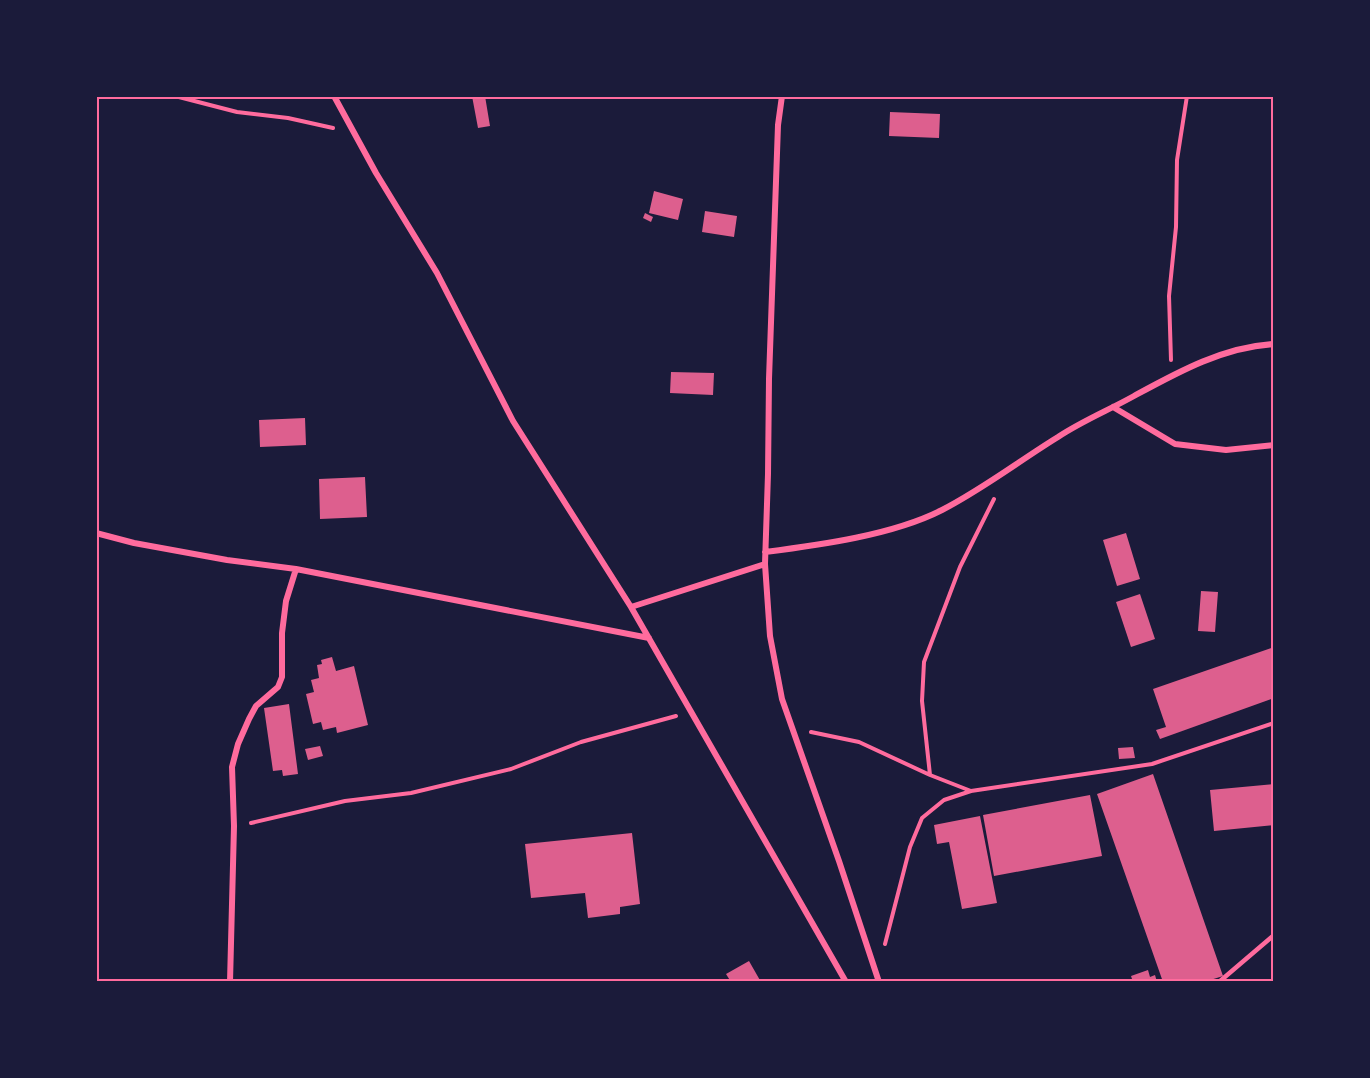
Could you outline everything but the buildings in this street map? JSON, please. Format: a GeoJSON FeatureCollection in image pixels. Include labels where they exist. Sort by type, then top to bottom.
{"type":"FeatureCollection","features":[{"type":"Feature","properties":{"kind":"street"},"geometry":{"type":"LineString","coordinates":[[334,96],[376,173],[437,273],[513,421],[631,607],[846,982]]}},
{"type":"Feature","properties":{"kind":"street"},"geometry":{"type":"LineString","coordinates":[[782,96],[778,125],[773,253],[765,552],[770,636],[783,699],[792,728],[879,982]]}},
{"type":"Feature","properties":{"kind":"street"},"geometry":{"type":"LineString","coordinates":[[765,552],[825,544],[900,525],[940,511],[1060,435],[1171,375],[1222,354],[1274,344]]}},
{"type":"Feature","properties":{"kind":"street"},"geometry":{"type":"LineString","coordinates":[[1113,407],[1175,444],[1226,450],[1274,445]]}},
{"type":"Feature","properties":{"kind":"street"},"geometry":{"type":"LineString","coordinates":[[96,533],[134,543],[227,560],[296,569],[649,638]]}},
{"type":"Feature","properties":{"kind":"street"},"geometry":{"type":"LineString","coordinates":[[631,607],[765,564]]}},
{"type":"Feature","properties":{"kind":"street"},"geometry":{"type":"LineString","coordinates":[[230,982],[234,826],[232,767],[238,744],[256,706],[278,687],[282,677],[282,633],[286,601],[296,569]]}},
{"type":"Feature","properties":{"kind":"lane"},"geometry":{"type":"LineString","coordinates":[[1219,982],[1274,935]]}},
{"type":"Feature","properties":{"kind":"path"},"geometry":{"type":"LineString","coordinates":[[175,96],[237,112],[288,117],[354,133]]}},
{"type":"Feature","properties":{"kind":"path"},"geometry":{"type":"LineString","coordinates":[[1171,375],[1169,296],[1176,227],[1177,160],[1187,96]]}},
{"type":"Feature","properties":{"kind":"path"},"geometry":{"type":"LineString","coordinates":[[930,775],[922,701],[924,662],[960,567],[994,498]]}},
{"type":"Feature","properties":{"kind":"path"},"geometry":{"type":"LineString","coordinates":[[234,826],[345,801],[411,793],[512,769],[581,742],[691,711]]}},
{"type":"Feature","properties":{"kind":"path"},"geometry":{"type":"LineString","coordinates":[[885,946],[910,847],[922,818],[944,800],[971,791],[1152,764],[1274,723]]}},
{"type":"Feature","properties":{"kind":"path"},"geometry":{"type":"LineString","coordinates":[[792,728],[859,742],[971,791]]}}]}
